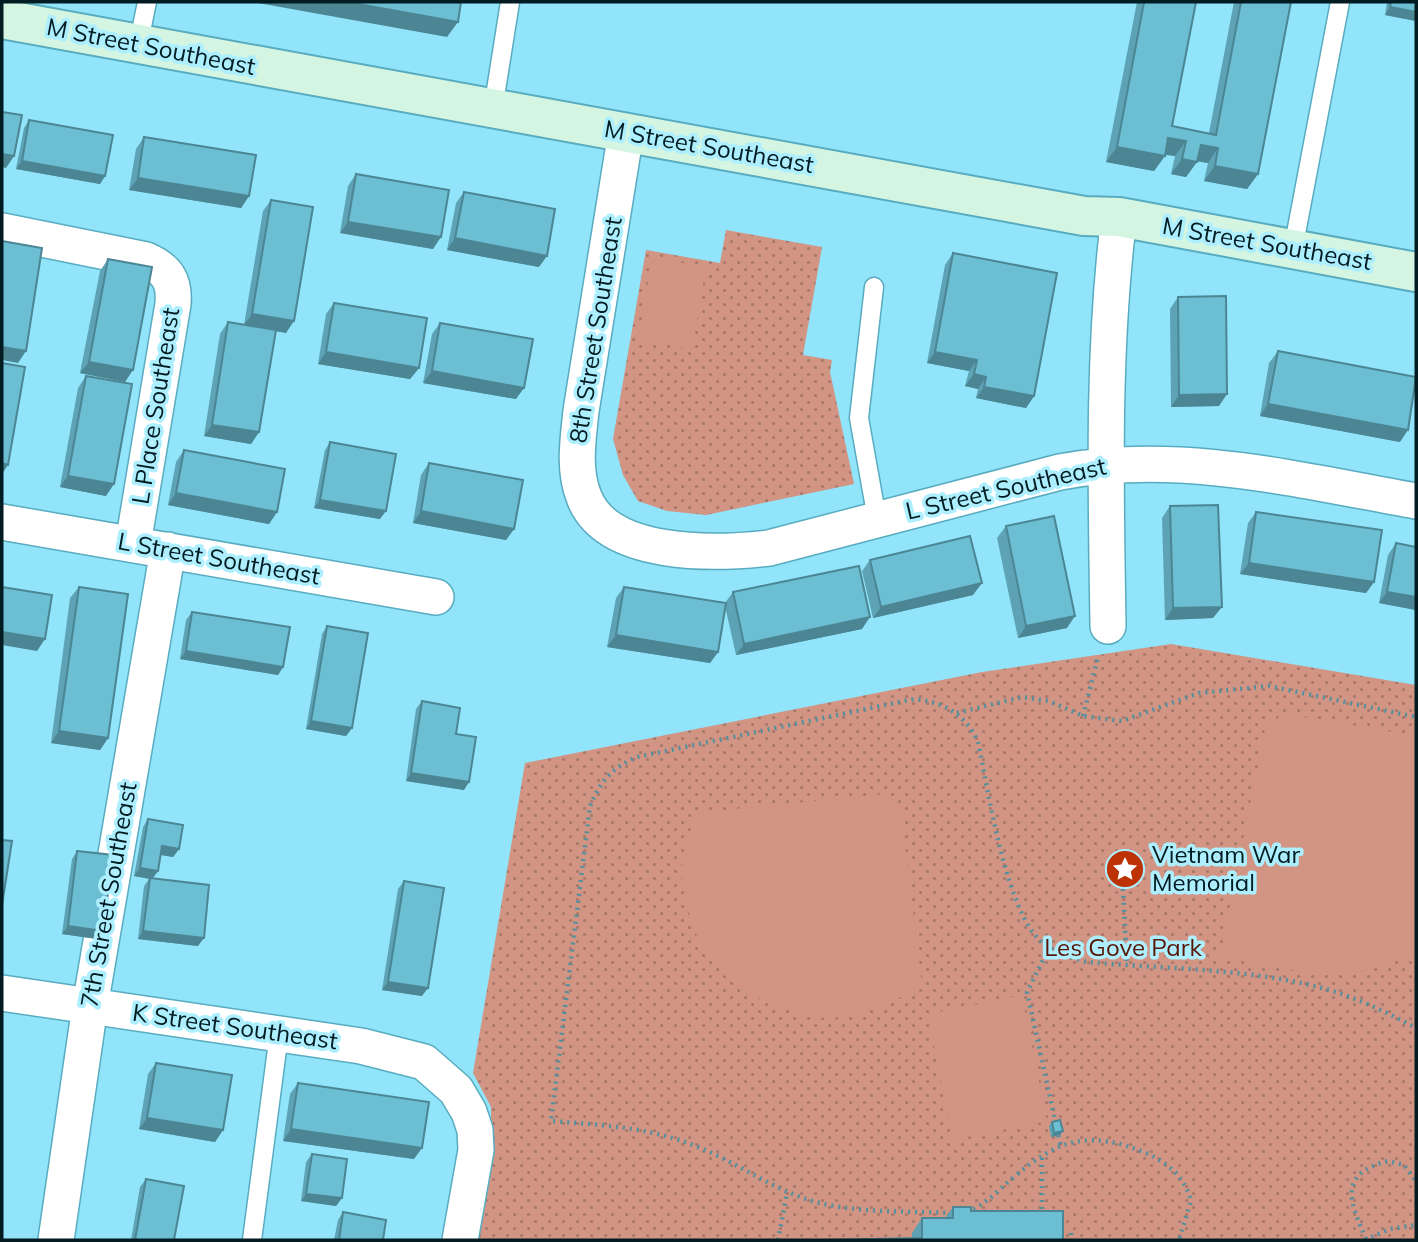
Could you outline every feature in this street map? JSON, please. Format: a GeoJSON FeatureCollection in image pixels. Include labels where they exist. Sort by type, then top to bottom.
{"type":"FeatureCollection","features":[{"type":"Feature","properties":{"kind":"main road","name":"M Street Southeast"},"geometry":{"type":"LineString","coordinates":[[2,19],[138,46],[1084,216],[1119,217],[1416,272]]}},
{"type":"Feature","properties":{"kind":"street","name":"8th Street Southeast"},"geometry":{"type":"LineString","coordinates":[[602,523],[584,499],[578,478],[577,454],[581,411],[626,132]]}},
{"type":"Feature","properties":{"kind":"street"},"geometry":{"type":"LineString","coordinates":[[1108,626],[1106,464],[1109,293],[1119,217]]}},
{"type":"Feature","properties":{"kind":"street","name":"L Place Southeast"},"geometry":{"type":"LineString","coordinates":[[2,231],[146,260],[162,268],[171,280],[173,304],[133,544]]}},
{"type":"Feature","properties":{"kind":"street","name":"L Street Southeast"},"geometry":{"type":"LineString","coordinates":[[602,523],[619,534],[656,545],[730,552],[786,545],[1060,472],[1106,464],[1170,463],[1233,469],[1416,501]]}},
{"type":"Feature","properties":{"kind":"street","name":"L Street Southeast"},"geometry":{"type":"LineString","coordinates":[[2,522],[436,597]]}},
{"type":"Feature","properties":{"kind":"street","name":"7th Street Southeast"},"geometry":{"type":"LineString","coordinates":[[57,1240],[90,1006],[168,550]]}},
{"type":"Feature","properties":{"kind":"street","name":"K Street Southeast"},"geometry":{"type":"LineString","coordinates":[[2,993],[397,1053],[435,1069],[456,1090],[472,1121],[476,1150],[460,1240]]}},
{"type":"Feature","properties":{"kind":"lane"},"geometry":{"type":"LineString","coordinates":[[138,46],[147,2]]}},
{"type":"Feature","properties":{"kind":"lane"},"geometry":{"type":"LineString","coordinates":[[493,109],[510,2]]}},
{"type":"Feature","properties":{"kind":"lane"},"geometry":{"type":"LineString","coordinates":[[1293,249],[1340,2]]}},
{"type":"Feature","properties":{"kind":"lane"},"geometry":{"type":"LineString","coordinates":[[874,287],[859,418],[877,519]]}},
{"type":"Feature","properties":{"kind":"lane"},"geometry":{"type":"LineString","coordinates":[[252,1240],[279,1034]]}},
{"type":"Feature","properties":{"kind":"path"},"geometry":{"type":"LineString","coordinates":[[1083,716],[1108,626]]}},
{"type":"Feature","properties":{"kind":"path"},"geometry":{"type":"LineString","coordinates":[[956,713],[1023,697],[1049,701],[1083,716],[1122,721],[1199,693],[1269,686],[1416,717]]}},
{"type":"Feature","properties":{"kind":"path"},"geometry":{"type":"LineString","coordinates":[[1179,1240],[1191,1201],[1187,1187],[1158,1158],[1107,1139],[1089,1139],[1061,1147],[1014,1177],[984,1205],[961,1214],[825,1205],[787,1193],[701,1148],[671,1136],[643,1129],[551,1121],[590,806],[600,783],[616,766],[637,757],[914,699],[935,701],[970,725],[978,742],[1008,878],[1023,916],[1040,942],[1087,962],[1262,977],[1322,988],[1377,1007],[1416,1028]]}},
{"type":"Feature","properties":{"kind":"path"},"geometry":{"type":"LineString","coordinates":[[1122,868],[1127,966]]}},
{"type":"Feature","properties":{"kind":"path"},"geometry":{"type":"LineString","coordinates":[[1049,947],[1027,992],[1061,1147]]}},
{"type":"Feature","properties":{"kind":"path"},"geometry":{"type":"LineString","coordinates":[[1042,1158],[1042,1226]]}},
{"type":"Feature","properties":{"kind":"path"},"geometry":{"type":"LineString","coordinates":[[1416,1181],[1404,1165],[1388,1161],[1359,1175],[1352,1186],[1350,1202],[1365,1240],[1390,1229],[1416,1225]]}},
{"type":"Feature","properties":{"kind":"path"},"geometry":{"type":"LineString","coordinates":[[778,1240],[787,1193]]}},
{"type":"Feature","properties":{"kind":"path"},"geometry":{"type":"LineString","coordinates":[[1071,1233],[1071,1240]]}},
{"type":"Feature","properties":{"kind":"green space"},"geometry":{"type":"Polygon","coordinates":[[[726,230],[822,247],[803,355],[832,360],[830,372],[854,484],[706,515],[667,511],[638,501],[623,475],[613,439],[646,250],[720,263],[726,230]]]}},
{"type":"Feature","properties":{"kind":"green space"},"geometry":{"type":"Polygon","coordinates":[[[652,258],[706,267],[692,349],[638,340],[652,258]]]}},
{"type":"Feature","properties":{"kind":"green space","name":"Les Gove Park"},"geometry":{"type":"Polygon","coordinates":[[[1171,644],[1416,685],[1416,1240],[476,1240],[491,1147],[491,1107],[473,1073],[525,763],[982,672],[1171,644]]]}},
{"type":"Feature","properties":{"kind":"green space"},"geometry":{"type":"Polygon","coordinates":[[[1286,714],[1416,736],[1416,954],[1361,971],[1302,972],[1220,957],[1266,724],[1286,714]]]}},
{"type":"Feature","properties":{"kind":"green space"},"geometry":{"type":"Polygon","coordinates":[[[885,794],[901,810],[922,986],[880,1008],[829,1019],[773,1007],[725,976],[693,930],[680,872],[695,813],[885,794]]]}},
{"type":"Feature","properties":{"kind":"green space"},"geometry":{"type":"Polygon","coordinates":[[[1022,995],[1047,1121],[952,1140],[928,1014],[1022,995]]]}},
{"type":"Feature","properties":{"kind":"building"},"geometry":{"type":"Polygon","coordinates":[[[347,2],[461,2],[458,22],[347,2]]]}},
{"type":"Feature","properties":{"kind":"building"},"geometry":{"type":"Polygon","coordinates":[[[1144,2],[1196,2],[1172,126],[1216,135],[1241,2],[1291,2],[1258,174],[1215,166],[1218,148],[1201,145],[1197,162],[1182,159],[1186,141],[1168,138],[1165,156],[1117,147],[1144,2]]]}},
{"type":"Feature","properties":{"kind":"building"},"geometry":{"type":"Polygon","coordinates":[[[1391,2],[1416,2],[1416,12],[1390,7],[1391,2]]]}},
{"type":"Feature","properties":{"kind":"building"},"geometry":{"type":"Polygon","coordinates":[[[2,112],[22,115],[14,156],[2,154],[2,112]]]}},
{"type":"Feature","properties":{"kind":"building"},"geometry":{"type":"Polygon","coordinates":[[[29,120],[113,135],[105,176],[22,161],[29,120]]]}},
{"type":"Feature","properties":{"kind":"building"},"geometry":{"type":"Polygon","coordinates":[[[144,137],[256,155],[249,196],[138,178],[144,137]]]}},
{"type":"Feature","properties":{"kind":"building"},"geometry":{"type":"Polygon","coordinates":[[[356,174],[449,190],[441,237],[348,222],[356,174]]]}},
{"type":"Feature","properties":{"kind":"building"},"geometry":{"type":"Polygon","coordinates":[[[464,192],[555,209],[547,256],[455,238],[464,192]]]}},
{"type":"Feature","properties":{"kind":"building"},"geometry":{"type":"Polygon","coordinates":[[[271,200],[313,207],[294,321],[252,314],[271,200]]]}},
{"type":"Feature","properties":{"kind":"building"},"geometry":{"type":"Polygon","coordinates":[[[2,241],[42,248],[26,351],[2,347],[2,241]]]}},
{"type":"Feature","properties":{"kind":"building"},"geometry":{"type":"Polygon","coordinates":[[[953,253],[1057,273],[1034,396],[984,387],[986,377],[974,374],[977,360],[935,352],[953,253]]]}},
{"type":"Feature","properties":{"kind":"building"},"geometry":{"type":"Polygon","coordinates":[[[108,259],[152,267],[133,370],[89,362],[108,259]]]}},
{"type":"Feature","properties":{"kind":"building"},"geometry":{"type":"Polygon","coordinates":[[[1226,296],[1227,394],[1179,395],[1178,297],[1226,296]]]}},
{"type":"Feature","properties":{"kind":"building"},"geometry":{"type":"Polygon","coordinates":[[[334,303],[427,318],[419,368],[326,352],[334,303]]]}},
{"type":"Feature","properties":{"kind":"building"},"geometry":{"type":"Polygon","coordinates":[[[228,322],[276,330],[259,432],[212,425],[228,322]]]}},
{"type":"Feature","properties":{"kind":"building"},"geometry":{"type":"Polygon","coordinates":[[[440,323],[533,339],[524,388],[432,371],[440,323]]]}},
{"type":"Feature","properties":{"kind":"building"},"geometry":{"type":"Polygon","coordinates":[[[1278,351],[1416,377],[1408,430],[1268,404],[1278,351]]]}},
{"type":"Feature","properties":{"kind":"building"},"geometry":{"type":"Polygon","coordinates":[[[2,363],[25,367],[8,465],[2,463],[2,363]]]}},
{"type":"Feature","properties":{"kind":"building"},"geometry":{"type":"Polygon","coordinates":[[[86,376],[132,384],[114,484],[68,476],[86,376]]]}},
{"type":"Feature","properties":{"kind":"building"},"geometry":{"type":"Polygon","coordinates":[[[330,442],[396,454],[386,511],[320,500],[330,442]]]}},
{"type":"Feature","properties":{"kind":"building"},"geometry":{"type":"Polygon","coordinates":[[[184,450],[285,469],[277,512],[176,493],[184,450]]]}},
{"type":"Feature","properties":{"kind":"building"},"geometry":{"type":"Polygon","coordinates":[[[429,463],[523,480],[514,529],[421,511],[429,463]]]}},
{"type":"Feature","properties":{"kind":"building"},"geometry":{"type":"Polygon","coordinates":[[[1218,505],[1222,607],[1173,608],[1170,506],[1218,505]]]}},
{"type":"Feature","properties":{"kind":"building"},"geometry":{"type":"Polygon","coordinates":[[[1256,512],[1382,530],[1374,582],[1249,563],[1256,512]]]}},
{"type":"Feature","properties":{"kind":"building"},"geometry":{"type":"Polygon","coordinates":[[[1054,516],[1075,616],[1026,626],[1006,526],[1054,516]]]}},
{"type":"Feature","properties":{"kind":"building"},"geometry":{"type":"Polygon","coordinates":[[[970,536],[982,583],[881,607],[870,560],[970,536]]]}},
{"type":"Feature","properties":{"kind":"building"},"geometry":{"type":"Polygon","coordinates":[[[1396,543],[1416,547],[1416,597],[1387,592],[1396,543]]]}},
{"type":"Feature","properties":{"kind":"building"},"geometry":{"type":"Polygon","coordinates":[[[859,566],[870,617],[744,644],[733,592],[859,566]]]}},
{"type":"Feature","properties":{"kind":"building"},"geometry":{"type":"Polygon","coordinates":[[[2,587],[52,595],[45,639],[2,632],[2,587]]]}},
{"type":"Feature","properties":{"kind":"building"},"geometry":{"type":"Polygon","coordinates":[[[79,587],[128,594],[108,738],[59,731],[79,587]]]}},
{"type":"Feature","properties":{"kind":"building"},"geometry":{"type":"Polygon","coordinates":[[[624,587],[726,603],[718,652],[616,635],[624,587]]]}},
{"type":"Feature","properties":{"kind":"building"},"geometry":{"type":"Polygon","coordinates":[[[192,612],[290,627],[283,667],[186,651],[192,612]]]}},
{"type":"Feature","properties":{"kind":"building"},"geometry":{"type":"Polygon","coordinates":[[[327,626],[368,633],[352,728],[311,721],[327,626]]]}},
{"type":"Feature","properties":{"kind":"building"},"geometry":{"type":"Polygon","coordinates":[[[422,701],[460,708],[456,734],[476,737],[469,782],[411,773],[422,701]]]}},
{"type":"Feature","properties":{"kind":"building"},"geometry":{"type":"Polygon","coordinates":[[[148,819],[183,825],[179,849],[162,846],[158,871],[140,868],[148,819]]]}},
{"type":"Feature","properties":{"kind":"building"},"geometry":{"type":"Polygon","coordinates":[[[2,840],[12,841],[2,905],[2,840]]]}},
{"type":"Feature","properties":{"kind":"building"},"geometry":{"type":"Polygon","coordinates":[[[77,851],[113,855],[103,931],[68,926],[77,851]]]}},
{"type":"Feature","properties":{"kind":"building"},"geometry":{"type":"Polygon","coordinates":[[[150,878],[209,885],[204,938],[143,931],[150,878]]]}},
{"type":"Feature","properties":{"kind":"building"},"geometry":{"type":"Polygon","coordinates":[[[404,881],[444,888],[428,988],[388,982],[404,881]]]}},
{"type":"Feature","properties":{"kind":"building"},"geometry":{"type":"Polygon","coordinates":[[[156,1063],[232,1075],[223,1130],[147,1118],[156,1063]]]}},
{"type":"Feature","properties":{"kind":"building"},"geometry":{"type":"Polygon","coordinates":[[[298,1083],[429,1102],[422,1148],[291,1129],[298,1083]]]}},
{"type":"Feature","properties":{"kind":"building"},"geometry":{"type":"Polygon","coordinates":[[[1060,1120],[1063,1131],[1054,1133],[1052,1122],[1060,1120]]]}},
{"type":"Feature","properties":{"kind":"building"},"geometry":{"type":"Polygon","coordinates":[[[312,1154],[347,1159],[342,1198],[306,1194],[312,1154]]]}},
{"type":"Feature","properties":{"kind":"building"},"geometry":{"type":"Polygon","coordinates":[[[146,1179],[184,1186],[174,1240],[135,1240],[146,1179]]]}},
{"type":"Feature","properties":{"kind":"building"},"geometry":{"type":"Polygon","coordinates":[[[953,1207],[971,1207],[971,1211],[1063,1211],[1063,1240],[822,1240],[922,1238],[922,1218],[953,1218],[953,1207]]]}},
{"type":"Feature","properties":{"kind":"building"},"geometry":{"type":"Polygon","coordinates":[[[343,1212],[386,1220],[383,1240],[339,1240],[343,1212]]]}},
{"type":"Feature","properties":{"kind":"place","name":"Vietnam War Memorial"},"geometry":{"type":"Point","coordinates":[1125,869]}}]}
